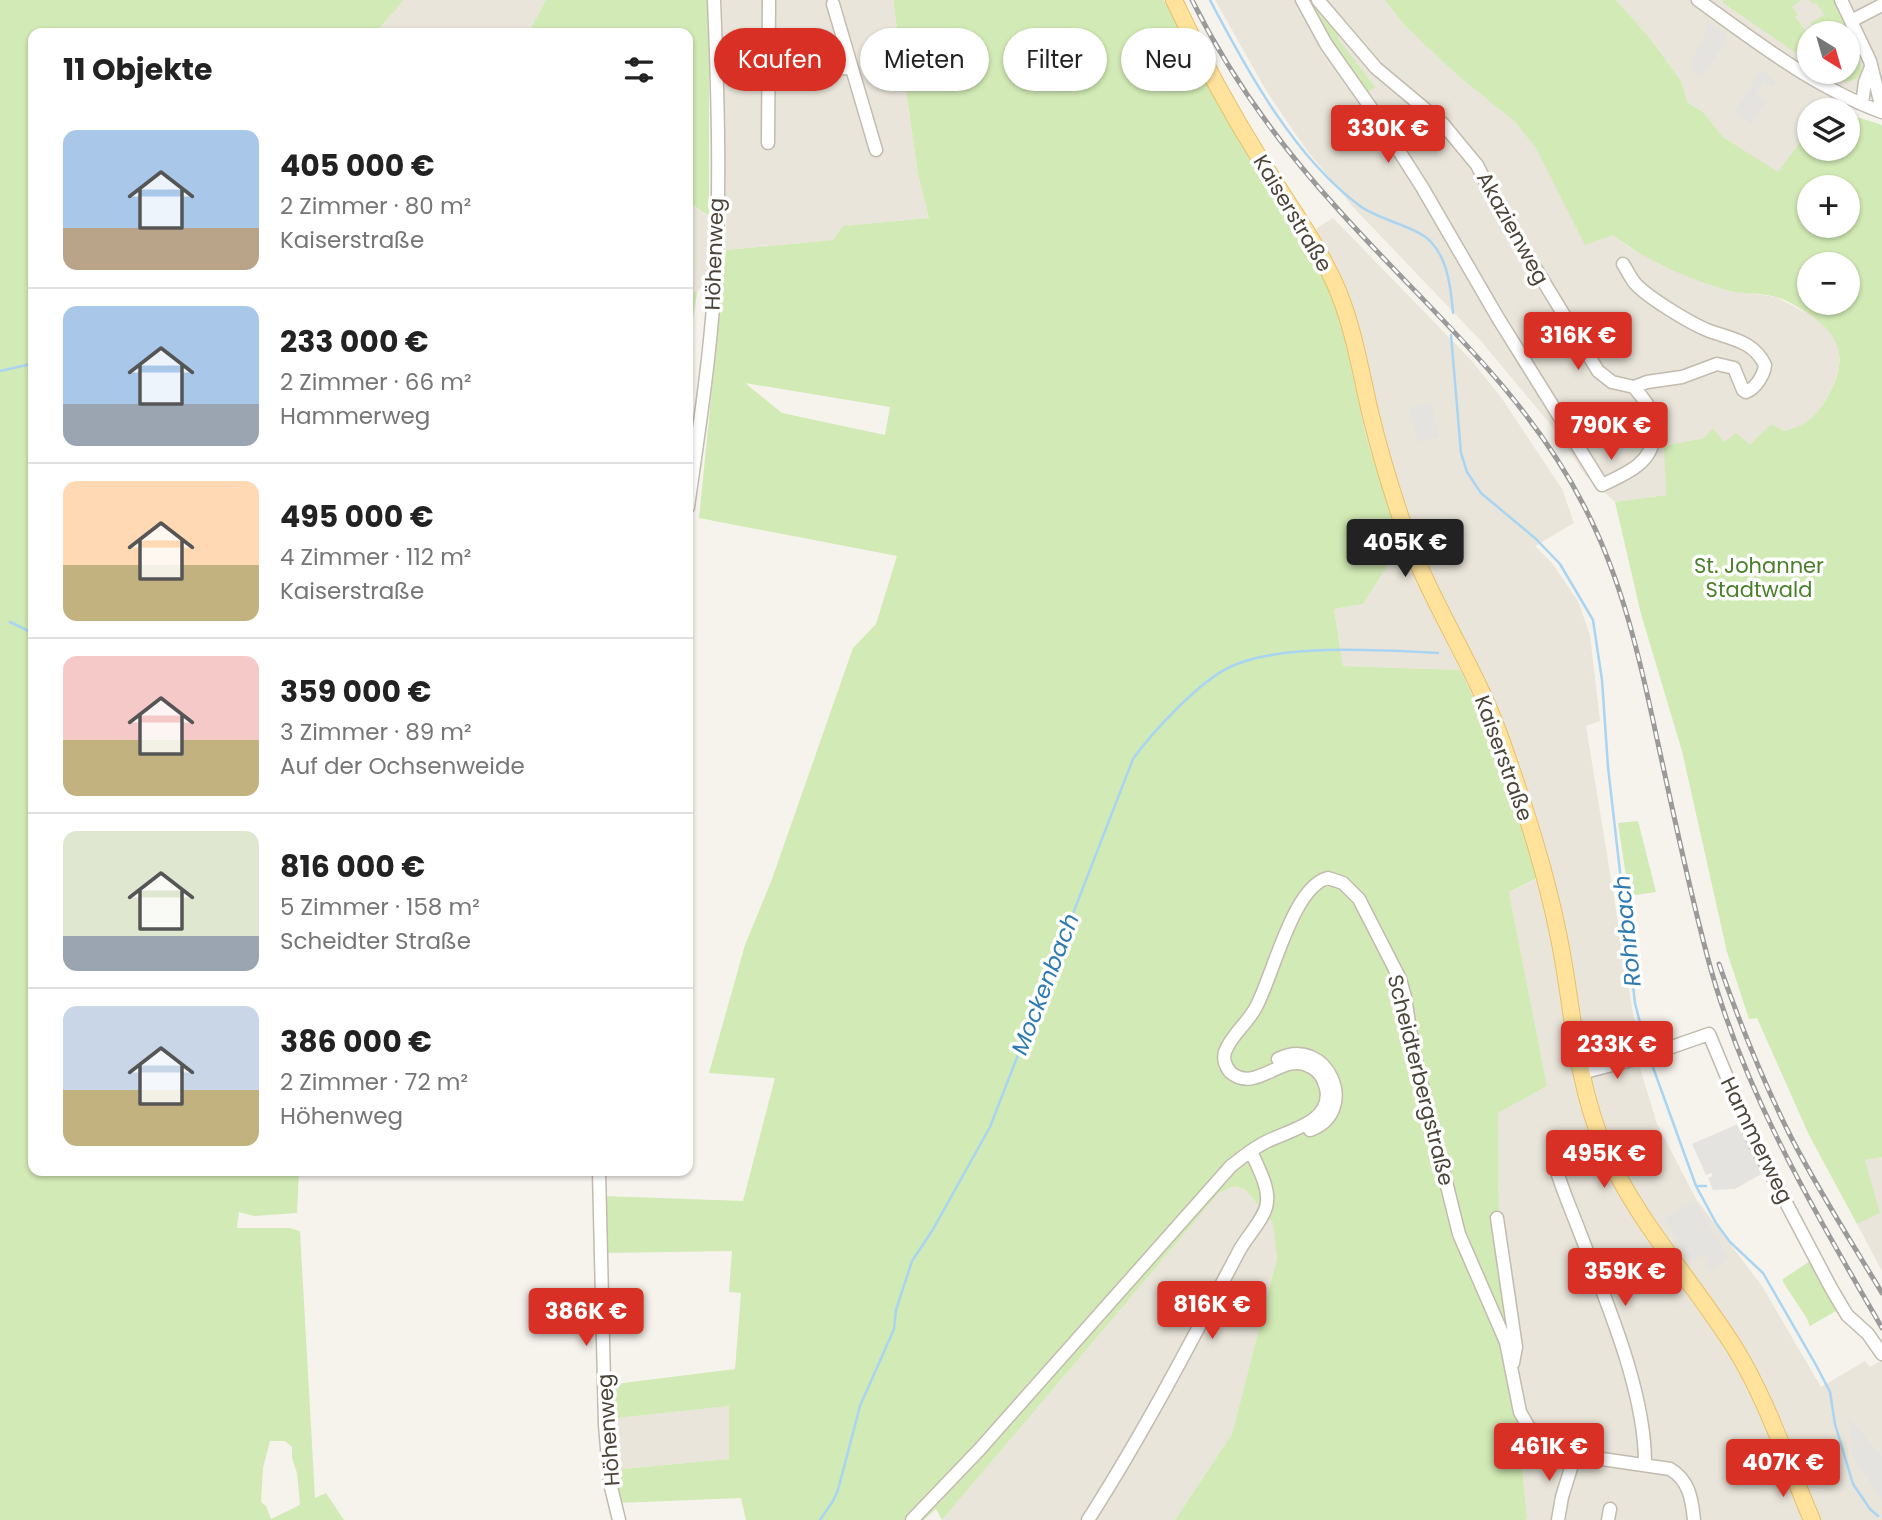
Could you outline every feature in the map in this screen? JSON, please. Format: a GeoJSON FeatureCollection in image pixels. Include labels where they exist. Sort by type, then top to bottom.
{"type":"FeatureCollection","features":[{"type":"Feature","properties":{"kind":"main road","name":"Kaiserstraße"},"geometry":{"type":"LineString","coordinates":[[1174,0],[1231,110],[1309,233],[1336,287],[1349,325],[1384,468],[1415,558],[1489,706],[1516,782],[1560,940],[1581,1073],[1594,1122],[1614,1170],[1643,1222],[1716,1320],[1748,1371],[1812,1520]]}},
{"type":"Feature","properties":{"kind":"street","name":"Höhenweg"},"geometry":{"type":"LineString","coordinates":[[714,0],[715,28]]}},
{"type":"Feature","properties":{"kind":"street"},"geometry":{"type":"LineString","coordinates":[[769,0],[769,28]]}},
{"type":"Feature","properties":{"kind":"street"},"geometry":{"type":"LineString","coordinates":[[1302,0],[1326,44],[1422,187],[1498,318],[1602,485],[1642,463],[1654,444],[1655,427],[1651,411],[1634,387],[1724,365],[1734,368],[1746,393],[1751,391],[1760,379],[1765,365],[1757,353],[1744,342],[1690,322],[1638,286],[1623,264]]}},
{"type":"Feature","properties":{"kind":"street","name":"Akazienweg"},"geometry":{"type":"LineString","coordinates":[[1318,0],[1376,68],[1443,124],[1478,165],[1497,205],[1591,362],[1612,382],[1634,387]]}},
{"type":"Feature","properties":{"kind":"street"},"geometry":{"type":"LineString","coordinates":[[1698,0],[1768,49],[1843,94],[1882,111]]}},
{"type":"Feature","properties":{"kind":"street"},"geometry":{"type":"LineString","coordinates":[[1841,0],[1851,21],[1882,5]]}},
{"type":"Feature","properties":{"kind":"street"},"geometry":{"type":"LineString","coordinates":[[833,4],[876,150]]}},
{"type":"Feature","properties":{"kind":"street"},"geometry":{"type":"LineString","coordinates":[[1860,41],[1871,65],[1870,85],[1862,103]]}},
{"type":"Feature","properties":{"kind":"street"},"geometry":{"type":"LineString","coordinates":[[846,68],[852,68]]}},
{"type":"Feature","properties":{"kind":"street"},"geometry":{"type":"LineString","coordinates":[[1843,94],[1870,85]]}},
{"type":"Feature","properties":{"kind":"street"},"geometry":{"type":"LineString","coordinates":[[1870,85],[1882,111]]}},
{"type":"Feature","properties":{"kind":"street","name":"Höhenweg"},"geometry":{"type":"LineString","coordinates":[[693,472],[714,295],[717,91]]}},
{"type":"Feature","properties":{"kind":"street"},"geometry":{"type":"LineString","coordinates":[[768,91],[768,144]]}},
{"type":"Feature","properties":{"kind":"street","name":"Scheidterbergstraße"},"geometry":{"type":"LineString","coordinates":[[912,1520],[979,1450],[1231,1166],[1251,1151],[1319,1115],[1327,1095],[1323,1080],[1312,1067],[1298,1063],[1284,1064],[1254,1078],[1244,1079],[1234,1076],[1225,1063],[1229,1044],[1250,1018],[1258,1003],[1296,912],[1308,891],[1321,880],[1335,879],[1352,890],[1359,899],[1400,978],[1413,1049],[1459,1234],[1506,1342],[1520,1412],[1528,1426],[1548,1445],[1575,1455],[1645,1463],[1671,1469],[1681,1476],[1692,1501],[1693,1520]]}},
{"type":"Feature","properties":{"kind":"street","name":"Hammerweg"},"geometry":{"type":"LineString","coordinates":[[1581,1073],[1649,1055],[1709,1034],[1754,1142],[1830,1289],[1847,1315],[1867,1334],[1882,1354]]}},
{"type":"Feature","properties":{"kind":"street"},"geometry":{"type":"LineString","coordinates":[[1088,1520],[1124,1464],[1195,1337],[1239,1251],[1262,1216],[1267,1204],[1267,1194],[1251,1151]]}},
{"type":"Feature","properties":{"kind":"street"},"geometry":{"type":"LineString","coordinates":[[1554,1162],[1562,1191],[1635,1385],[1645,1463]]}},
{"type":"Feature","properties":{"kind":"street","name":"Höhenweg"},"geometry":{"type":"LineString","coordinates":[[598,1176],[605,1425],[610,1483],[619,1520]]}},
{"type":"Feature","properties":{"kind":"street","name":"Scheidterbergstraße"},"geometry":{"type":"LineString","coordinates":[[1497,1218],[1516,1347],[1511,1373]]}},
{"type":"Feature","properties":{"kind":"street"},"geometry":{"type":"LineString","coordinates":[[1558,1520],[1575,1455]]}},
{"type":"Feature","properties":{"kind":"shaded area"},"geometry":{"type":"Polygon","coordinates":[[[404,0],[546,0],[531,28],[379,28],[404,0]]]}},
{"type":"Feature","properties":{"kind":"shaded area"},"geometry":{"type":"Polygon","coordinates":[[[722,0],[893,0],[897,28],[860,28],[860,91],[906,91],[918,174],[929,218],[844,226],[833,240],[726,250],[697,293],[693,290],[693,206],[726,229],[724,91],[846,91],[846,28],[722,28],[722,0]]]}},
{"type":"Feature","properties":{"kind":"shaded area"},"geometry":{"type":"Polygon","coordinates":[[[1215,0],[1385,0],[1405,26],[1456,74],[1516,123],[1613,235],[1627,246],[1667,268],[1726,290],[1776,297],[1797,308],[1797,315],[1810,315],[1821,321],[1833,333],[1839,349],[1839,367],[1834,384],[1820,410],[1802,427],[1785,431],[1771,424],[1750,446],[1704,438],[1665,446],[1666,495],[1615,502],[1585,475],[1556,431],[1480,340],[1353,207],[1306,149],[1267,92],[1215,0]]]}},
{"type":"Feature","properties":{"kind":"shaded area"},"geometry":{"type":"Polygon","coordinates":[[[1616,0],[1882,0],[1882,102],[1841,86],[1832,98],[1797,98],[1797,147],[1779,173],[1723,137],[1703,112],[1688,103],[1681,81],[1649,37],[1616,0]]]}},
{"type":"Feature","properties":{"kind":"shaded area"},"geometry":{"type":"Polygon","coordinates":[[[1708,21],[1726,34],[1723,46],[1702,77],[1691,70],[1691,61],[1704,38],[1708,21]]]}},
{"type":"Feature","properties":{"kind":"shaded area"},"geometry":{"type":"Polygon","coordinates":[[[1761,69],[1777,83],[1773,88],[1764,83],[1757,94],[1767,100],[1751,124],[1734,113],[1761,69]]]}},
{"type":"Feature","properties":{"kind":"shaded area"},"geometry":{"type":"Polygon","coordinates":[[[1333,218],[1472,361],[1503,400],[1562,489],[1574,523],[1535,546],[1552,563],[1578,601],[1590,635],[1600,721],[1586,726],[1633,1014],[1643,1051],[1636,1055],[1657,1124],[1696,1199],[1762,1286],[1821,1387],[1865,1361],[1870,1367],[1882,1360],[1882,1520],[1525,1520],[1527,1518],[1499,1228],[1498,1112],[1547,1086],[1509,892],[1540,878],[1460,670],[1343,666],[1334,609],[1363,604],[1393,557],[1402,548],[1365,433],[1344,335],[1309,233],[1333,218]]]}},
{"type":"Feature","properties":{"kind":"shaded area"},"geometry":{"type":"Polygon","coordinates":[[[1431,402],[1439,437],[1417,442],[1409,408],[1431,402]]]}},
{"type":"Feature","properties":{"kind":"shaded area"},"geometry":{"type":"Polygon","coordinates":[[[1740,1123],[1765,1172],[1735,1189],[1713,1190],[1708,1178],[1712,1173],[1706,1175],[1692,1144],[1740,1123]]]}},
{"type":"Feature","properties":{"kind":"shaded area"},"geometry":{"type":"Polygon","coordinates":[[[1882,1157],[1882,1271],[1857,1224],[1879,1212],[1865,1160],[1882,1157]]]}},
{"type":"Feature","properties":{"kind":"shaded area"},"geometry":{"type":"Polygon","coordinates":[[[1235,1186],[1246,1190],[1274,1223],[1277,1258],[1232,1434],[1175,1520],[942,1520],[1219,1193],[1235,1186]]]}},
{"type":"Feature","properties":{"kind":"shaded area"},"geometry":{"type":"Polygon","coordinates":[[[1695,1200],[1729,1259],[1711,1272],[1706,1264],[1710,1261],[1705,1254],[1691,1262],[1663,1218],[1695,1200]]]}},
{"type":"Feature","properties":{"kind":"shaded area"},"geometry":{"type":"Polygon","coordinates":[[[729,1406],[729,1459],[612,1470],[608,1419],[729,1406]]]}},
{"type":"Feature","properties":{"kind":"shaded area"},"geometry":{"type":"Polygon","coordinates":[[[1848,1417],[1882,1456],[1882,1500],[1852,1456],[1848,1417]]]}},
{"type":"Feature","properties":{"kind":"shaded area"},"geometry":{"type":"Polygon","coordinates":[[[1831,1448],[1834,1460],[1840,1459],[1845,1473],[1823,1481],[1816,1464],[1831,1448]]]}},
{"type":"Feature","properties":{"kind":"green space"},"geometry":{"type":"Polygon","coordinates":[[[0,0],[404,0],[379,28],[28,28],[28,1176],[299,1176],[297,1213],[254,1216],[239,1212],[237,1228],[289,1228],[300,1231],[315,1498],[326,1493],[344,1520],[0,1520],[0,0]],[[270,1441],[263,1468],[261,1502],[266,1506],[271,1519],[300,1505],[292,1447],[285,1441],[270,1441]]]}},
{"type":"Feature","properties":{"kind":"green space"},"geometry":{"type":"Polygon","coordinates":[[[546,0],[707,0],[709,216],[693,205],[693,28],[531,28],[546,0]]]}},
{"type":"Feature","properties":{"kind":"green space"},"geometry":{"type":"Polygon","coordinates":[[[893,0],[1164,0],[1178,28],[1121,28],[1121,91],[1211,91],[1256,169],[1303,237],[1330,291],[1344,335],[1365,433],[1402,548],[1393,557],[1363,604],[1334,609],[1343,666],[1460,670],[1503,759],[1540,877],[1509,892],[1547,1086],[1498,1113],[1499,1228],[1527,1518],[1525,1520],[1175,1520],[1232,1434],[1277,1258],[1273,1223],[1246,1190],[1235,1186],[1219,1193],[942,1520],[936,1509],[924,1520],[746,1520],[741,1498],[618,1503],[612,1470],[729,1459],[729,1406],[608,1419],[607,1385],[735,1369],[741,1293],[729,1292],[732,1251],[606,1253],[605,1196],[743,1201],[775,1078],[709,1073],[745,945],[772,879],[853,648],[876,624],[897,556],[699,518],[726,250],[833,240],[843,226],[929,218],[918,174],[906,91],[989,91],[989,28],[897,28],[893,0]],[[745,383],[782,413],[885,435],[890,407],[745,383]]]}},
{"type":"Feature","properties":{"kind":"green space"},"geometry":{"type":"Polygon","coordinates":[[[1308,0],[1314,0],[1338,32],[1338,39],[1375,87],[1367,93],[1325,33],[1308,0]]]}},
{"type":"Feature","properties":{"kind":"green space","name":"St. Johanner Stadtwald"},"geometry":{"type":"Polygon","coordinates":[[[1385,0],[1616,0],[1649,37],[1681,81],[1688,103],[1703,112],[1723,137],[1778,172],[1797,146],[1797,161],[1860,161],[1860,118],[1882,125],[1882,1157],[1865,1160],[1880,1213],[1857,1224],[1809,1135],[1757,1018],[1749,1019],[1727,952],[1682,751],[1641,614],[1615,502],[1666,495],[1664,446],[1704,438],[1713,428],[1724,442],[1736,433],[1750,445],[1771,424],[1785,431],[1802,425],[1815,415],[1825,402],[1838,373],[1839,352],[1831,333],[1810,315],[1860,315],[1860,252],[1797,252],[1797,307],[1770,295],[1729,291],[1694,279],[1652,260],[1613,235],[1585,245],[1536,148],[1516,123],[1456,74],[1405,26],[1385,0]]]}},
{"type":"Feature","properties":{"kind":"green space"},"geometry":{"type":"Polygon","coordinates":[[[1801,0],[1792,7],[1798,15],[1795,17],[1798,21],[1797,54],[1722,2],[1801,0]]]}},
{"type":"Feature","properties":{"kind":"green space"},"geometry":{"type":"Polygon","coordinates":[[[1810,0],[1834,0],[1844,21],[1814,21],[1825,15],[1816,3],[1813,4],[1810,0]]]}},
{"type":"Feature","properties":{"kind":"green space"},"geometry":{"type":"Polygon","coordinates":[[[693,290],[697,293],[693,319],[693,290]]]}},
{"type":"Feature","properties":{"kind":"green space"},"geometry":{"type":"Polygon","coordinates":[[[1638,821],[1656,892],[1629,896],[1618,823],[1638,821]]]}},
{"type":"Feature","properties":{"kind":"green space"},"geometry":{"type":"Polygon","coordinates":[[[1813,1259],[1843,1316],[1836,1311],[1810,1326],[1783,1279],[1813,1259]]]}},
{"type":"Feature","properties":{"kind":"waterway","name":"Rohrbach"},"geometry":{"type":"LineString","coordinates":[[1210,0],[1274,112],[1314,164],[1360,206],[1417,232],[1437,249],[1448,275],[1453,313]]}},
{"type":"Feature","properties":{"kind":"waterway","name":"Rohrbach"},"geometry":{"type":"LineString","coordinates":[[1451,335],[1461,453],[1467,472],[1481,493],[1536,539],[1560,564],[1593,620],[1602,680],[1608,767],[1635,1003],[1647,1050]]}},
{"type":"Feature","properties":{"kind":"waterway"},"geometry":{"type":"LineString","coordinates":[[0,371],[28,365]]}},
{"type":"Feature","properties":{"kind":"waterway"},"geometry":{"type":"LineString","coordinates":[[10,622],[28,631]]}},
{"type":"Feature","properties":{"kind":"waterway","name":"Mockenbach"},"geometry":{"type":"LineString","coordinates":[[820,1520],[838,1490],[860,1406],[894,1329],[896,1310],[912,1261],[932,1231],[990,1127],[1133,759],[1165,721],[1205,683],[1230,667],[1251,659],[1276,654],[1332,650],[1438,653]]}},
{"type":"Feature","properties":{"kind":"waterway","name":"Rohrbach"},"geometry":{"type":"LineString","coordinates":[[1650,1059],[1696,1186],[1716,1223],[1730,1242],[1763,1273],[1816,1365],[1830,1392],[1835,1424],[1853,1484],[1878,1516]]}},
{"type":"Feature","properties":{"kind":"waterway"},"geometry":{"type":"LineString","coordinates":[[1696,1186],[1706,1186]]}},
{"type":"Feature","properties":{"kind":"railway"},"geometry":{"type":"LineString","coordinates":[[1192,0],[1239,83],[1275,134],[1336,207],[1502,385],[1560,463],[1584,506],[1609,562],[1628,620],[1644,679],[1693,901],[1722,1005],[1739,1053],[1782,1147],[1882,1328]]}},
{"type":"Feature","properties":{"kind":"railway"},"geometry":{"type":"LineString","coordinates":[[1719,964],[1753,1054],[1793,1141],[1882,1293]]}}]}
